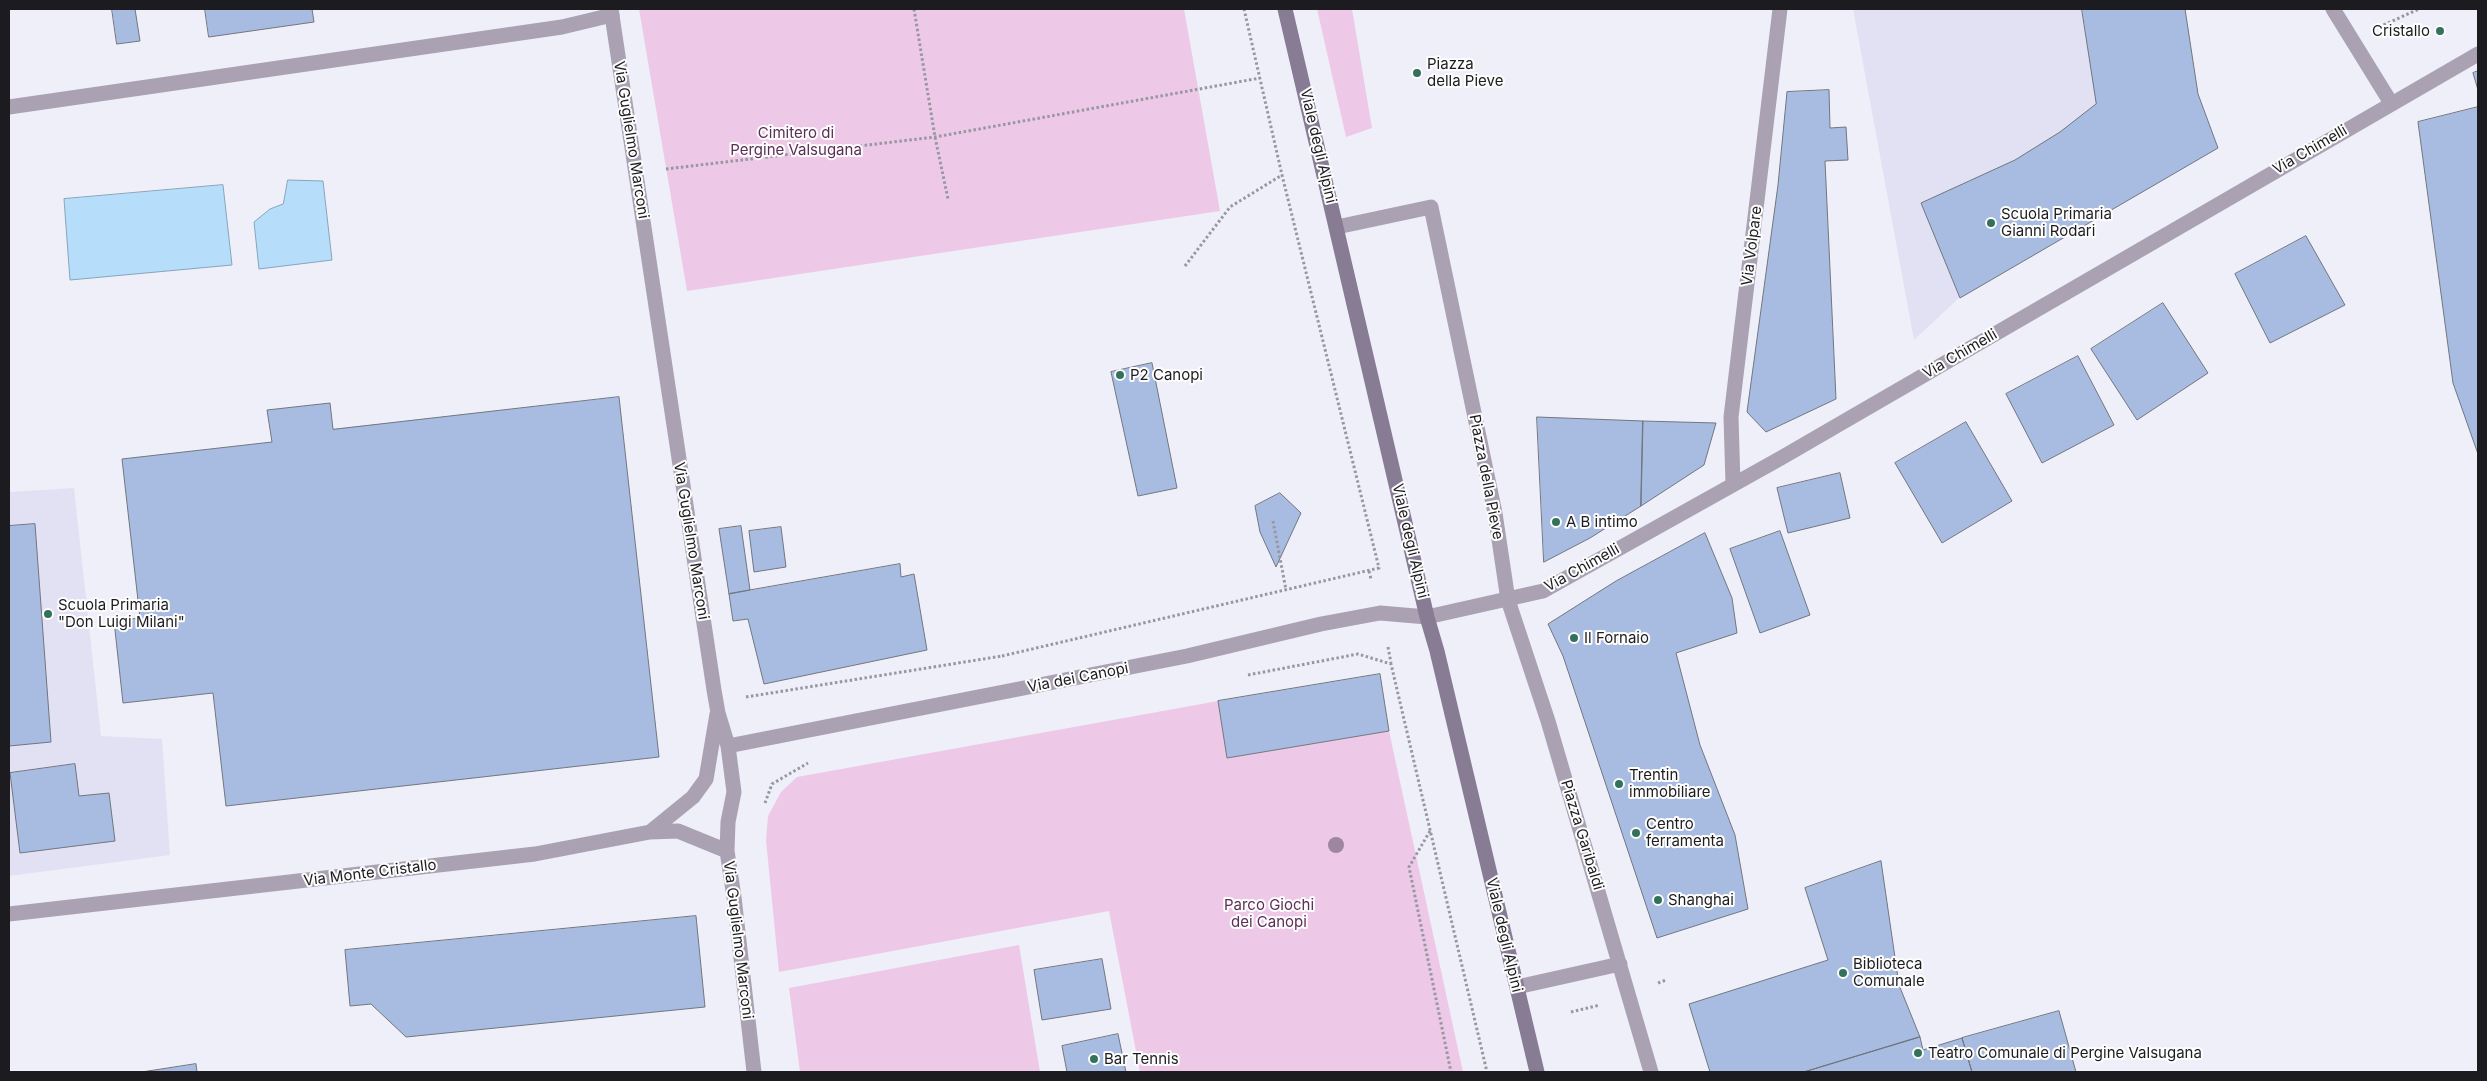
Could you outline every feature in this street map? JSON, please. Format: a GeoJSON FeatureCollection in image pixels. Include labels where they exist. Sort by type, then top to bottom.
{"type":"FeatureCollection","features":[{"type":"Feature","properties":{"kind":"main road","name":"Viale degli Alpini"},"geometry":{"type":"LineString","coordinates":[[1286,9],[1427,617],[1537,1072]]}},
{"type":"Feature","properties":{"kind":"street","name":"Via Volpare"},"geometry":{"type":"LineString","coordinates":[[1733,484],[1731,417],[1780,9]]}},
{"type":"Feature","properties":{"kind":"street"},"geometry":{"type":"LineString","coordinates":[[2333,9],[2391,103]]}},
{"type":"Feature","properties":{"kind":"street"},"geometry":{"type":"LineString","coordinates":[[9,107],[552,28],[611,12]]}},
{"type":"Feature","properties":{"kind":"street","name":"Via Guglielmo Marconi"},"geometry":{"type":"LineString","coordinates":[[611,12],[718,713],[728,746],[734,792],[728,822],[726,851],[734,896],[754,1072]]}},
{"type":"Feature","properties":{"kind":"street","name":"Via Chimelli"},"geometry":{"type":"LineString","coordinates":[[1427,617],[1543,591],[1733,484],[2478,54]]}},
{"type":"Feature","properties":{"kind":"street","name":"Piazza della Pieve"},"geometry":{"type":"LineString","coordinates":[[1337,227],[1431,207],[1495,513],[1508,600]]}},
{"type":"Feature","properties":{"kind":"street","name":"Piazza Garibaldi"},"geometry":{"type":"LineString","coordinates":[[1508,600],[1548,721],[1651,1072]]}},
{"type":"Feature","properties":{"kind":"street","name":"Via dei Canopi"},"geometry":{"type":"LineString","coordinates":[[728,746],[1187,656],[1321,624],[1380,613],[1427,617]]}},
{"type":"Feature","properties":{"kind":"street"},"geometry":{"type":"LineString","coordinates":[[650,832],[693,797],[706,779],[718,713]]}},
{"type":"Feature","properties":{"kind":"street","name":"Via Monte Cristallo"},"geometry":{"type":"LineString","coordinates":[[9,914],[535,854],[650,832],[678,831],[726,851]]}},
{"type":"Feature","properties":{"kind":"street"},"geometry":{"type":"LineString","coordinates":[[1517,986],[1620,964]]}},
{"type":"Feature","properties":{"kind":"path"},"geometry":{"type":"LineString","coordinates":[[914,9],[935,138],[948,199]]}},
{"type":"Feature","properties":{"kind":"path"},"geometry":{"type":"LineString","coordinates":[[740,698],[1002,656],[1379,568],[1282,175],[1244,9]]}},
{"type":"Feature","properties":{"kind":"path"},"geometry":{"type":"LineString","coordinates":[[2374,30],[2419,9]]}},
{"type":"Feature","properties":{"kind":"path"},"geometry":{"type":"LineString","coordinates":[[661,169],[935,138],[1260,78]]}},
{"type":"Feature","properties":{"kind":"path"},"geometry":{"type":"LineString","coordinates":[[1185,266],[1230,207],[1282,175]]}},
{"type":"Feature","properties":{"kind":"path"},"geometry":{"type":"LineString","coordinates":[[1273,521],[1286,590]]}},
{"type":"Feature","properties":{"kind":"path"},"geometry":{"type":"LineString","coordinates":[[1369,571],[1371,579]]}},
{"type":"Feature","properties":{"kind":"path"},"geometry":{"type":"LineString","coordinates":[[1388,647],[1487,1072]]}},
{"type":"Feature","properties":{"kind":"path"},"geometry":{"type":"LineString","coordinates":[[1246,676],[1358,654],[1391,664]]}},
{"type":"Feature","properties":{"kind":"path"},"geometry":{"type":"LineString","coordinates":[[1002,656],[1008,692]]}},
{"type":"Feature","properties":{"kind":"path"},"geometry":{"type":"LineString","coordinates":[[762,811],[772,784],[806,764],[815,761]]}},
{"type":"Feature","properties":{"kind":"path"},"geometry":{"type":"LineString","coordinates":[[1430,830],[1409,867],[1451,1072]]}},
{"type":"Feature","properties":{"kind":"path"},"geometry":{"type":"LineString","coordinates":[[1658,983],[1666,980]]}},
{"type":"Feature","properties":{"kind":"path"},"geometry":{"type":"LineString","coordinates":[[1571,1012],[1603,1004]]}},
{"type":"Feature","properties":{"kind":"shaded area","name":"Scuola Primaria Gianni Rodari"},"geometry":{"type":"Polygon","coordinates":[[[1853,9],[2185,9],[2198,94],[2218,148],[1960,297],[1914,340],[1853,9]]]}},
{"type":"Feature","properties":{"kind":"shaded area","name":"Scuola Primaria \"Don Luigi Milani\""},"geometry":{"type":"Polygon","coordinates":[[[74,488],[101,736],[162,739],[170,855],[9,876],[9,492],[74,488]]]}},
{"type":"Feature","properties":{"kind":"green space","name":"Cimitero di Pergine Valsugana"},"geometry":{"type":"Polygon","coordinates":[[[639,9],[1184,9],[1220,211],[687,291],[639,9]]]}},
{"type":"Feature","properties":{"kind":"green space"},"geometry":{"type":"Polygon","coordinates":[[[1317,9],[1352,9],[1372,128],[1346,137],[1317,9]]]}},
{"type":"Feature","properties":{"kind":"green space","name":"Parco Giochi dei Canopi"},"geometry":{"type":"Polygon","coordinates":[[[1218,701],[1227,758],[1389,731],[1463,1072],[1140,1072],[1109,911],[779,972],[766,840],[768,816],[781,792],[797,777],[1218,701]]]}},
{"type":"Feature","properties":{"kind":"green space"},"geometry":{"type":"Polygon","coordinates":[[[1019,945],[1040,1072],[800,1072],[789,988],[1019,945]]]}},
{"type":"Feature","properties":{"kind":"water"},"geometry":{"type":"Polygon","coordinates":[[[288,180],[323,181],[332,260],[259,269],[254,222],[270,209],[283,204],[288,180]]]}},
{"type":"Feature","properties":{"kind":"water"},"geometry":{"type":"Polygon","coordinates":[[[223,185],[232,265],[70,280],[64,199],[223,185]]]}},
{"type":"Feature","properties":{"kind":"building"},"geometry":{"type":"Polygon","coordinates":[[[112,9],[135,9],[140,41],[117,44],[112,9]]]}},
{"type":"Feature","properties":{"kind":"building"},"geometry":{"type":"Polygon","coordinates":[[[205,9],[312,9],[314,22],[209,37],[205,9]]]}},
{"type":"Feature","properties":{"kind":"building"},"geometry":{"type":"Polygon","coordinates":[[[2082,9],[2185,9],[2198,94],[2218,148],[1960,298],[1921,203],[2015,160],[2060,132],[2096,104],[2082,9]]]}},
{"type":"Feature","properties":{"kind":"building"},"geometry":{"type":"Polygon","coordinates":[[[2478,71],[2478,90],[2473,73],[2478,71]]]}},
{"type":"Feature","properties":{"kind":"building"},"geometry":{"type":"Polygon","coordinates":[[[1829,90],[1830,128],[1846,127],[1848,160],[1825,161],[1836,399],[1766,432],[1747,412],[1778,185],[1787,92],[1829,90]]]}},
{"type":"Feature","properties":{"kind":"building"},"geometry":{"type":"Polygon","coordinates":[[[2478,107],[2478,454],[2453,383],[2418,122],[2478,107]]]}},
{"type":"Feature","properties":{"kind":"building"},"geometry":{"type":"Polygon","coordinates":[[[2306,236],[2345,305],[2270,343],[2235,274],[2306,236]]]}},
{"type":"Feature","properties":{"kind":"building"},"geometry":{"type":"Polygon","coordinates":[[[2163,303],[2208,373],[2137,420],[2091,349],[2163,303]]]}},
{"type":"Feature","properties":{"kind":"building"},"geometry":{"type":"Polygon","coordinates":[[[2078,356],[2114,425],[2042,463],[2006,394],[2078,356]]]}},
{"type":"Feature","properties":{"kind":"building"},"geometry":{"type":"Polygon","coordinates":[[[1152,363],[1177,488],[1138,496],[1111,372],[1152,363]]]}},
{"type":"Feature","properties":{"kind":"building"},"geometry":{"type":"Polygon","coordinates":[[[619,397],[659,757],[226,806],[213,693],[123,703],[114,621],[140,618],[122,459],[272,442],[267,410],[330,403],[333,429],[619,397]]]}},
{"type":"Feature","properties":{"kind":"building"},"geometry":{"type":"Polygon","coordinates":[[[1537,417],[1643,421],[1641,506],[1590,538],[1544,562],[1537,417]]]}},
{"type":"Feature","properties":{"kind":"building"},"geometry":{"type":"Polygon","coordinates":[[[1643,421],[1716,423],[1704,465],[1641,506],[1643,421]]]}},
{"type":"Feature","properties":{"kind":"building"},"geometry":{"type":"Polygon","coordinates":[[[1966,422],[2012,501],[1942,543],[1895,463],[1966,422]]]}},
{"type":"Feature","properties":{"kind":"building"},"geometry":{"type":"Polygon","coordinates":[[[1840,473],[1850,518],[1788,533],[1777,488],[1840,473]]]}},
{"type":"Feature","properties":{"kind":"building"},"geometry":{"type":"Polygon","coordinates":[[[1280,493],[1301,513],[1276,567],[1260,532],[1255,506],[1280,493]]]}},
{"type":"Feature","properties":{"kind":"building"},"geometry":{"type":"Polygon","coordinates":[[[35,524],[51,742],[9,746],[9,526],[35,524]]]}},
{"type":"Feature","properties":{"kind":"building"},"geometry":{"type":"Polygon","coordinates":[[[741,526],[750,590],[729,594],[719,529],[741,526]]]}},
{"type":"Feature","properties":{"kind":"building"},"geometry":{"type":"Polygon","coordinates":[[[781,527],[786,567],[754,572],[749,531],[781,527]]]}},
{"type":"Feature","properties":{"kind":"building"},"geometry":{"type":"Polygon","coordinates":[[[1780,531],[1810,615],[1760,633],[1730,549],[1780,531]]]}},
{"type":"Feature","properties":{"kind":"building"},"geometry":{"type":"Polygon","coordinates":[[[1705,533],[1732,598],[1737,633],[1676,653],[1700,745],[1735,835],[1748,909],[1657,938],[1563,656],[1548,624],[1616,581],[1705,533]]]}},
{"type":"Feature","properties":{"kind":"building"},"geometry":{"type":"Polygon","coordinates":[[[900,564],[901,577],[914,574],[927,650],[764,684],[748,619],[733,621],[729,594],[900,564]]]}},
{"type":"Feature","properties":{"kind":"building"},"geometry":{"type":"Polygon","coordinates":[[[1380,674],[1389,731],[1227,758],[1218,701],[1380,674]]]}},
{"type":"Feature","properties":{"kind":"building"},"geometry":{"type":"Polygon","coordinates":[[[75,764],[79,796],[109,793],[115,841],[20,853],[10,773],[75,764]]]}},
{"type":"Feature","properties":{"kind":"building","name":"Biblioteca Comunale"},"geometry":{"type":"Polygon","coordinates":[[[1881,861],[1899,985],[1920,1037],[1804,1072],[1710,1072],[1689,1004],[1828,960],[1805,888],[1881,861]]]}},
{"type":"Feature","properties":{"kind":"building"},"geometry":{"type":"Polygon","coordinates":[[[696,916],[705,1007],[406,1037],[371,1004],[350,1006],[345,950],[696,916]]]}},
{"type":"Feature","properties":{"kind":"building"},"geometry":{"type":"Polygon","coordinates":[[[1102,959],[1111,1009],[1042,1020],[1034,970],[1102,959]]]}},
{"type":"Feature","properties":{"kind":"building"},"geometry":{"type":"Polygon","coordinates":[[[2059,1011],[2076,1072],[1972,1072],[1962,1038],[2059,1011]]]}},
{"type":"Feature","properties":{"kind":"building","name":"Bar Tennis"},"geometry":{"type":"Polygon","coordinates":[[[1118,1034],[1126,1072],[1067,1072],[1062,1046],[1118,1034]]]}},
{"type":"Feature","properties":{"kind":"building","name":"Teatro Comunale di Pergine Valsugana"},"geometry":{"type":"Polygon","coordinates":[[[1920,1037],[1923,1050],[1962,1038],[1972,1072],[1804,1072],[1920,1037]]]}},
{"type":"Feature","properties":{"kind":"building"},"geometry":{"type":"Polygon","coordinates":[[[196,1064],[197,1072],[142,1072],[196,1064]]]}},
{"type":"Feature","properties":{"kind":"place","name":"Cristallo"},"geometry":{"type":"Point","coordinates":[2440,31]}},
{"type":"Feature","properties":{"kind":"place","name":"Piazza della Pieve"},"geometry":{"type":"Point","coordinates":[1417,73]}},
{"type":"Feature","properties":{"kind":"place","name":"Scuola Primaria Gianni Rodari"},"geometry":{"type":"Point","coordinates":[1991,223]}},
{"type":"Feature","properties":{"kind":"place","name":"P2 Canopi"},"geometry":{"type":"Point","coordinates":[1120,375]}},
{"type":"Feature","properties":{"kind":"place","name":"A B intimo"},"geometry":{"type":"Point","coordinates":[1556,522]}},
{"type":"Feature","properties":{"kind":"place","name":"Scuola Primaria \"Don Luigi Milani\""},"geometry":{"type":"Point","coordinates":[48,614]}},
{"type":"Feature","properties":{"kind":"place","name":"Il Fornaio"},"geometry":{"type":"Point","coordinates":[1574,638]}},
{"type":"Feature","properties":{"kind":"place","name":"Trentin immobiliare"},"geometry":{"type":"Point","coordinates":[1619,784]}},
{"type":"Feature","properties":{"kind":"place","name":"Centro ferramenta"},"geometry":{"type":"Point","coordinates":[1636,833]}},
{"type":"Feature","properties":{"kind":"place","name":"Shanghai"},"geometry":{"type":"Point","coordinates":[1658,900]}},
{"type":"Feature","properties":{"kind":"place","name":"Biblioteca Comunale"},"geometry":{"type":"Point","coordinates":[1843,973]}},
{"type":"Feature","properties":{"kind":"place","name":"Teatro Comunale di Pergine Valsugana"},"geometry":{"type":"Point","coordinates":[1918,1053]}},
{"type":"Feature","properties":{"kind":"place","name":"Bar Tennis"},"geometry":{"type":"Point","coordinates":[1094,1059]}}]}
